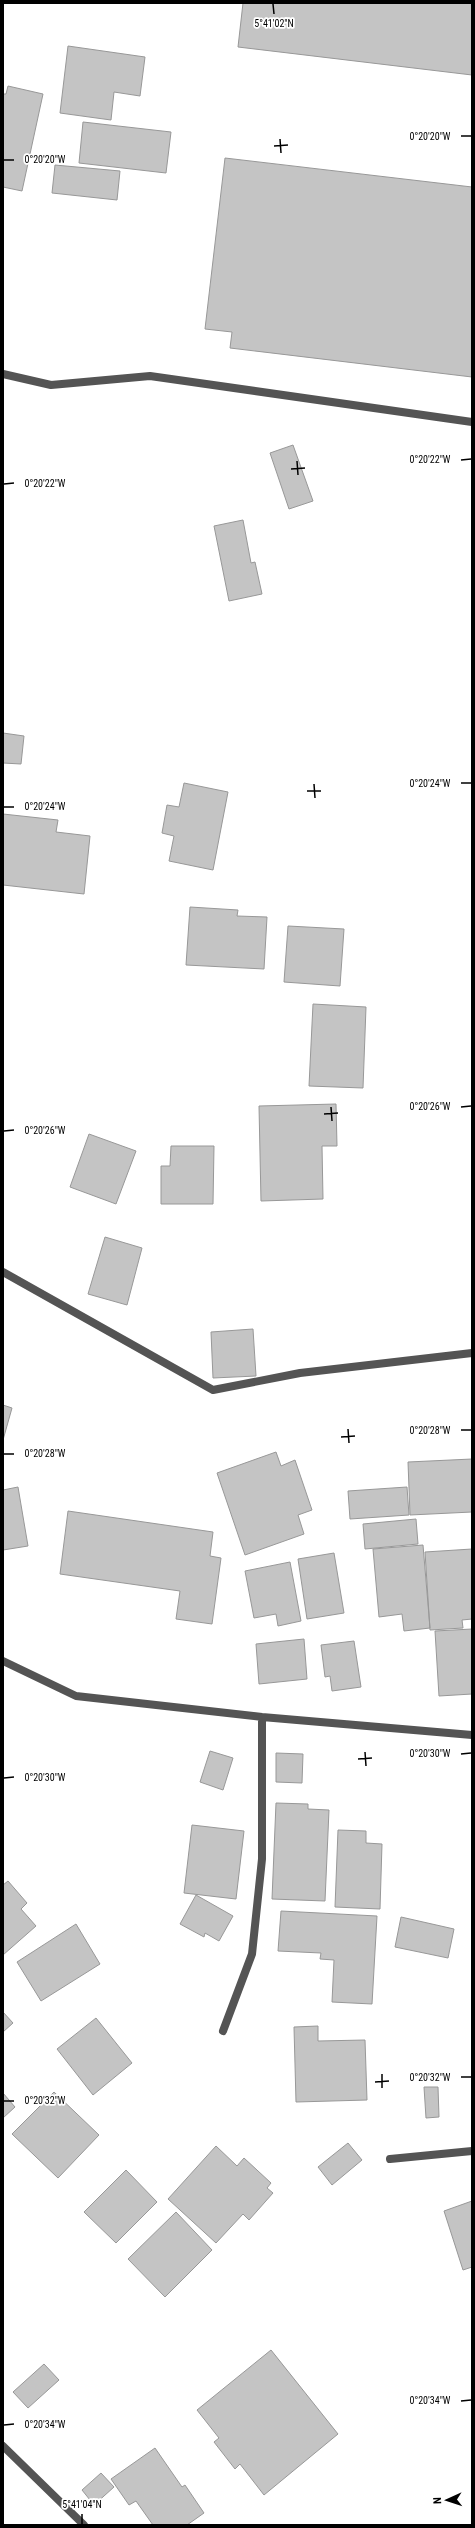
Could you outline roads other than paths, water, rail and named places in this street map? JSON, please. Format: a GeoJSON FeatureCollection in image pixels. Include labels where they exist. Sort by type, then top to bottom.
{"type":"FeatureCollection","features":[{"type":"Feature","properties":{"kind":"street"},"geometry":{"type":"LineString","coordinates":[[3,374],[51,386],[150,376],[472,422]]}},
{"type":"Feature","properties":{"kind":"street"},"geometry":{"type":"LineString","coordinates":[[3,1272],[213,1390],[300,1374],[472,1352]]}},
{"type":"Feature","properties":{"kind":"street"},"geometry":{"type":"LineString","coordinates":[[3,1661],[76,1696],[262,1717],[472,1735]]}},
{"type":"Feature","properties":{"kind":"street"},"geometry":{"type":"LineString","coordinates":[[223,2031],[252,1954],[262,1859],[262,1717]]}},
{"type":"Feature","properties":{"kind":"street"},"geometry":{"type":"LineString","coordinates":[[390,2159],[472,2151]]}},
{"type":"Feature","properties":{"kind":"street"},"geometry":{"type":"LineString","coordinates":[[3,2446],[84,2525]]}}]}
